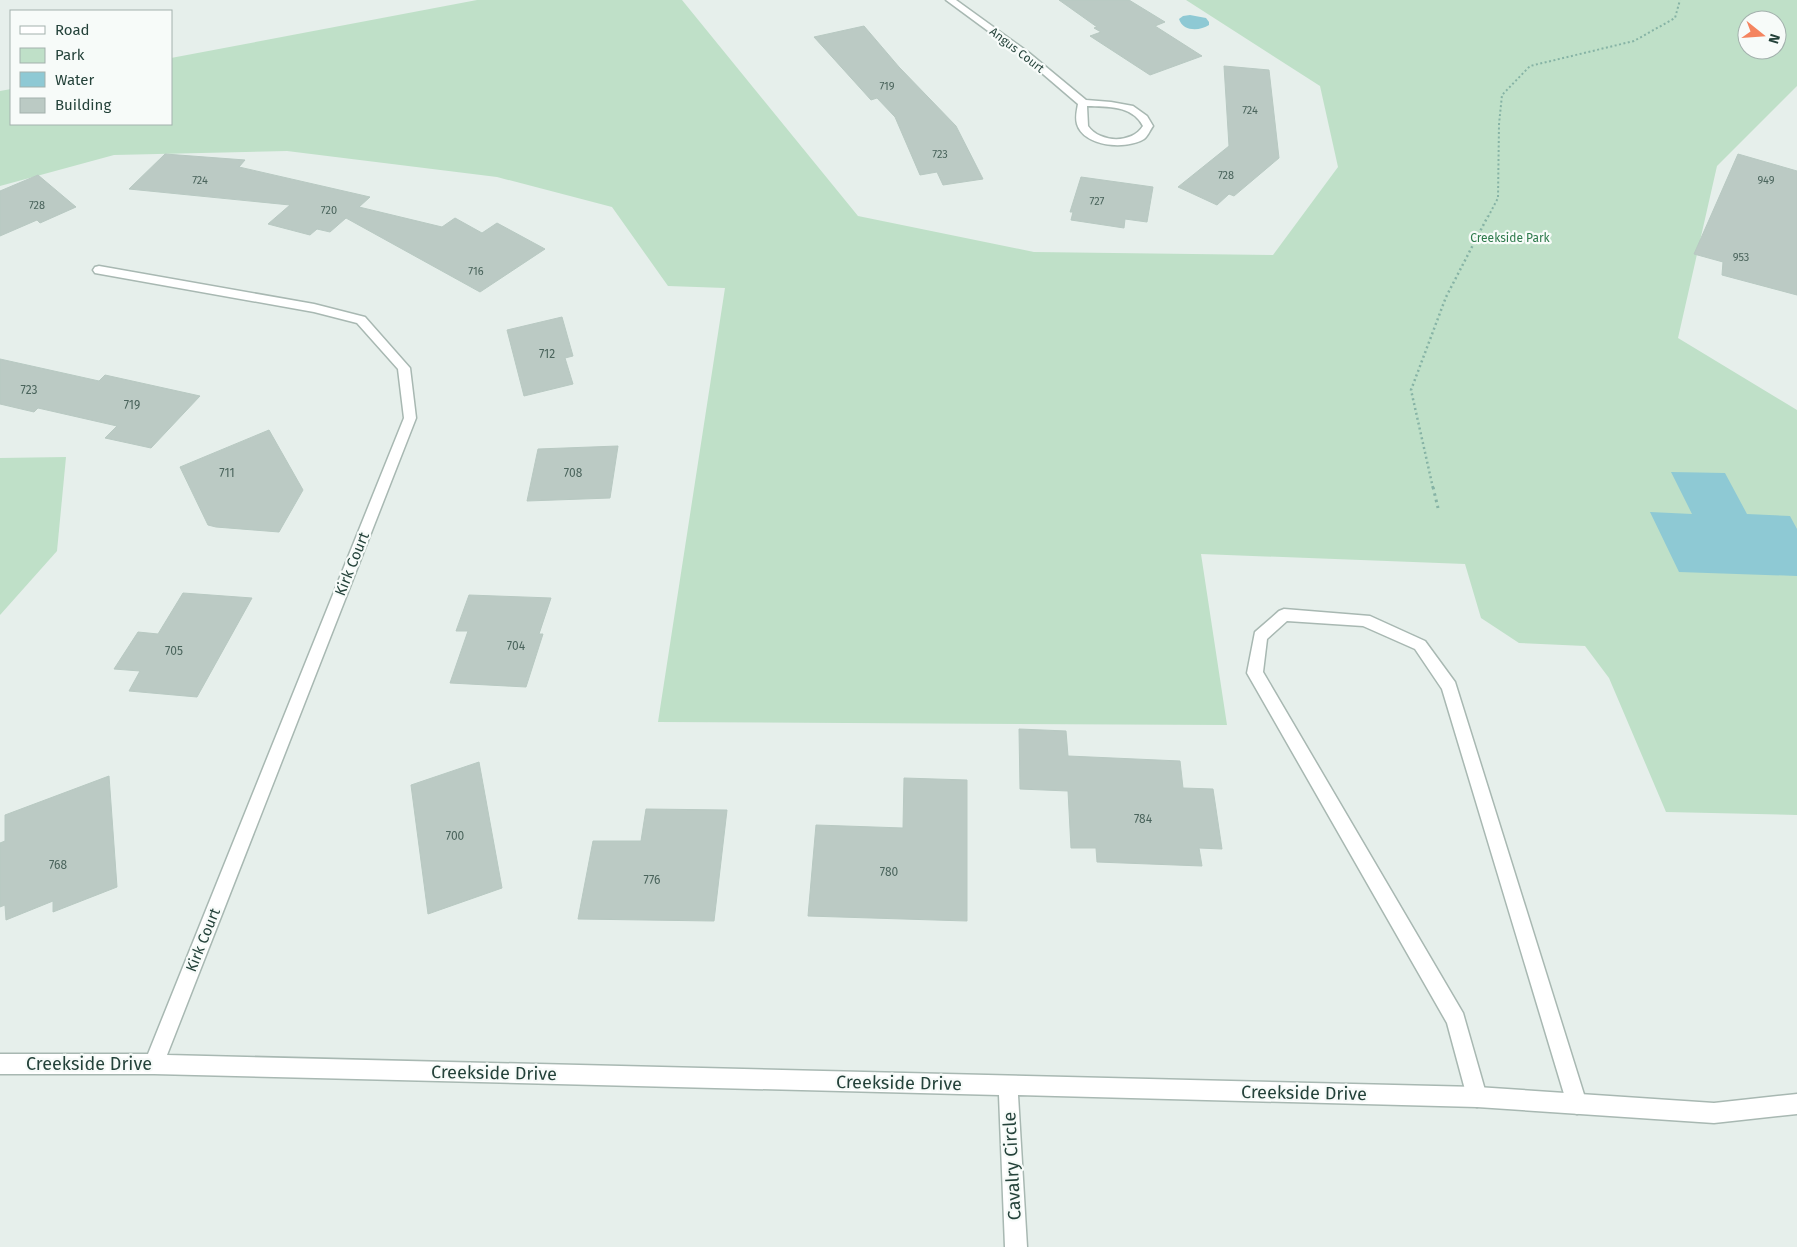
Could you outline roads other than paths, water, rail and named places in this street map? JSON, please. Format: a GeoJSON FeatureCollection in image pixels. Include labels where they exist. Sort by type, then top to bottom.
{"type":"FeatureCollection","features":[{"type":"Feature","properties":{"kind":"street","name":"Angus Court"},"geometry":{"type":"LineString","coordinates":[[950,0],[1024,54],[1083,103]]}},
{"type":"Feature","properties":{"kind":"street"},"geometry":{"type":"LineString","coordinates":[[1083,103],[1118,105],[1134,110],[1145,117],[1148,126],[1143,135],[1129,140],[1112,141],[1095,137],[1084,128],[1081,119],[1083,103]]}},
{"type":"Feature","properties":{"kind":"street","name":"Kirk Court"},"geometry":{"type":"LineString","coordinates":[[99,270],[314,308],[361,320],[404,368],[410,418],[154,1064]]}},
{"type":"Feature","properties":{"kind":"street"},"geometry":{"type":"LineString","coordinates":[[1476,1097],[1456,1020],[1255,673],[1260,636],[1284,615],[1366,620],[1420,645],[1449,687],[1577,1104]]}},
{"type":"Feature","properties":{"kind":"street","name":"Creekside Drive"},"geometry":{"type":"LineString","coordinates":[[0,1064],[154,1064],[1476,1097],[1714,1113],[1797,1104]]}},
{"type":"Feature","properties":{"kind":"street","name":"Cavalry Circle"},"geometry":{"type":"LineString","coordinates":[[1008,1086],[1016,1247]]}},
{"type":"Feature","properties":{"kind":"water"},"geometry":{"type":"Polygon","coordinates":[[[1190,15],[1206,18],[1209,25],[1197,29],[1184,26],[1179,19],[1190,15]]]}},
{"type":"Feature","properties":{"kind":"water"},"geometry":{"type":"Polygon","coordinates":[[[1671,472],[1725,473],[1747,514],[1790,516],[1797,529],[1797,576],[1679,572],[1650,512],[1692,514],[1671,472]]]}},
{"type":"Feature","properties":{"kind":"park label","name":"Creekside Park"},"geometry":{"type":"Point","coordinates":[1510,238]}}]}
